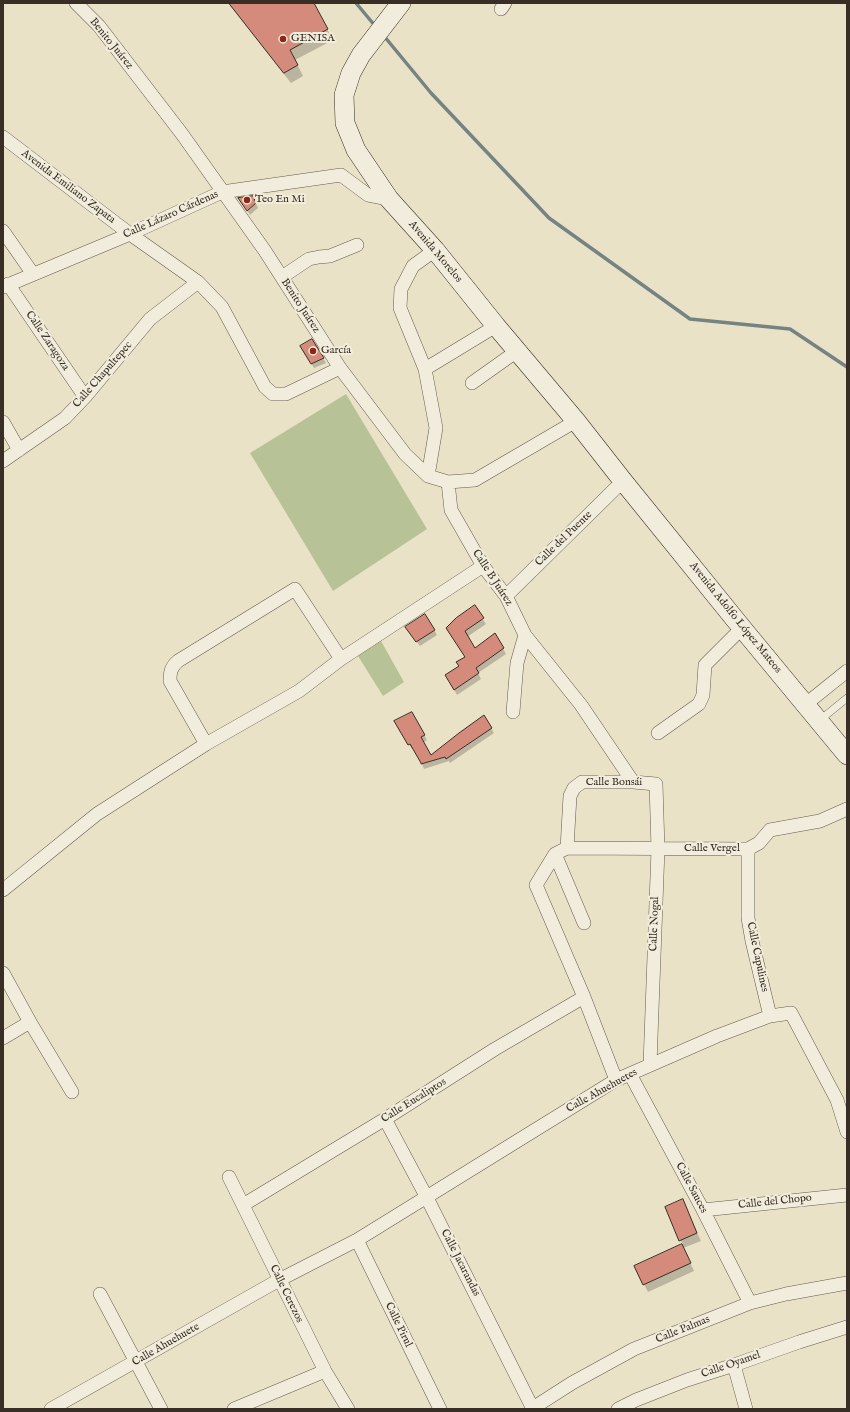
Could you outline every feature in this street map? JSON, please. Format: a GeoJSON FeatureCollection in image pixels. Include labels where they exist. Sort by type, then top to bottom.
{"type":"FeatureCollection","features":[{"type":"Feature","properties":{"kind":"main road","name":"Avenida Morelos"},"geometry":{"type":"LineString","coordinates":[[399,5],[361,55],[351,73],[344,95],[345,123],[356,150],[389,199],[435,250],[496,326],[576,421],[623,481]]}},
{"type":"Feature","properties":{"kind":"main road","name":"Avenida Adolfo López Mateos"},"geometry":{"type":"LineString","coordinates":[[623,481],[742,628],[820,720],[847,755]]}},
{"type":"Feature","properties":{"kind":"street","name":"Benito Juárez"},"geometry":{"type":"LineString","coordinates":[[76,3],[99,26],[182,134],[265,252],[340,368],[405,454],[428,476],[448,482],[474,480],[576,421]]}},
{"type":"Feature","properties":{"kind":"street","name":"Avenida Emiliano Zapata"},"geometry":{"type":"LineString","coordinates":[[3,137],[130,234],[198,282],[222,308],[265,387],[273,394],[286,394],[340,368]]}},
{"type":"Feature","properties":{"kind":"street","name":"Calle Lázaro Cárdenas"},"geometry":{"type":"LineString","coordinates":[[6,286],[130,234],[222,192],[341,175],[368,195],[389,199]]}},
{"type":"Feature","properties":{"kind":"street"},"geometry":{"type":"LineString","coordinates":[[3,230],[33,274]]}},
{"type":"Feature","properties":{"kind":"street"},"geometry":{"type":"LineString","coordinates":[[282,278],[308,259],[330,256],[357,245]]}},
{"type":"Feature","properties":{"kind":"street"},"geometry":{"type":"LineString","coordinates":[[428,476],[436,428],[425,369],[400,308],[401,289],[413,266],[435,250]]}},
{"type":"Feature","properties":{"kind":"street","name":"Calle Chapultepec"},"geometry":{"type":"LineString","coordinates":[[3,461],[65,418],[85,398],[150,319],[198,282]]}},
{"type":"Feature","properties":{"kind":"street","name":"Calle Zaragoza"},"geometry":{"type":"LineString","coordinates":[[6,286],[85,398]]}},
{"type":"Feature","properties":{"kind":"street"},"geometry":{"type":"LineString","coordinates":[[425,369],[496,326]]}},
{"type":"Feature","properties":{"kind":"street"},"geometry":{"type":"LineString","coordinates":[[472,383],[517,351]]}},
{"type":"Feature","properties":{"kind":"street"},"geometry":{"type":"LineString","coordinates":[[3,422],[19,450]]}},
{"type":"Feature","properties":{"kind":"street","name":"Calle del Puente"},"geometry":{"type":"LineString","coordinates":[[506,596],[623,481]]}},
{"type":"Feature","properties":{"kind":"street","name":"Calle B Juárez"},"geometry":{"type":"LineString","coordinates":[[448,482],[452,510],[483,566],[506,596],[525,635],[581,705],[633,782]]}},
{"type":"Feature","properties":{"kind":"street"},"geometry":{"type":"LineString","coordinates":[[3,890],[98,814],[206,744],[300,691],[341,659],[483,566]]}},
{"type":"Feature","properties":{"kind":"street"},"geometry":{"type":"LineString","coordinates":[[206,744],[170,681],[172,666],[178,661],[295,589],[341,659]]}},
{"type":"Feature","properties":{"kind":"street"},"geometry":{"type":"LineString","coordinates":[[658,733],[699,704],[703,695],[705,665],[742,628]]}},
{"type":"Feature","properties":{"kind":"street"},"geometry":{"type":"LineString","coordinates":[[513,712],[517,663],[525,635]]}},
{"type":"Feature","properties":{"kind":"street"},"geometry":{"type":"LineString","coordinates":[[806,704],[847,671]]}},
{"type":"Feature","properties":{"kind":"street","name":"Calle Bonsái"},"geometry":{"type":"LineString","coordinates":[[567,848],[570,796],[574,788],[582,782],[633,782],[656,784]]}},
{"type":"Feature","properties":{"kind":"street","name":"Calle Nogal"},"geometry":{"type":"LineString","coordinates":[[650,1064],[658,849],[656,784]]}},
{"type":"Feature","properties":{"kind":"street","name":"Calle Vergel"},"geometry":{"type":"LineString","coordinates":[[567,848],[748,849],[759,843],[770,830],[820,821],[847,809]]}},
{"type":"Feature","properties":{"kind":"street"},"geometry":{"type":"LineString","coordinates":[[567,848],[555,854],[536,885],[584,997],[616,1080]]}},
{"type":"Feature","properties":{"kind":"street","name":"Calle Capulines"},"geometry":{"type":"LineString","coordinates":[[748,849],[748,918],[770,1016]]}},
{"type":"Feature","properties":{"kind":"street"},"geometry":{"type":"LineString","coordinates":[[555,854],[584,923]]}},
{"type":"Feature","properties":{"kind":"street"},"geometry":{"type":"LineString","coordinates":[[4,976],[72,1092]]}},
{"type":"Feature","properties":{"kind":"street","name":"Calle Eucaliptos"},"geometry":{"type":"LineString","coordinates":[[242,1205],[385,1119],[494,1049],[584,997]]}},
{"type":"Feature","properties":{"kind":"street","name":"Calle Ahuehuetes"},"geometry":{"type":"LineString","coordinates":[[357,1240],[616,1080],[717,1036],[770,1016],[791,1013],[842,1099]]}},
{"type":"Feature","properties":{"kind":"street"},"geometry":{"type":"LineString","coordinates":[[3,1038],[30,1022]]}},
{"type":"Feature","properties":{"kind":"street","name":"Calle Sauces"},"geometry":{"type":"LineString","coordinates":[[630,1074],[703,1210],[750,1303]]}},
{"type":"Feature","properties":{"kind":"street"},"geometry":{"type":"LineString","coordinates":[[842,1099],[847,1132]]}},
{"type":"Feature","properties":{"kind":"street","name":"Calle Jacarandas"},"geometry":{"type":"LineString","coordinates":[[385,1119],[426,1196],[533,1409]]}},
{"type":"Feature","properties":{"kind":"street","name":"Calle Cerezos"},"geometry":{"type":"LineString","coordinates":[[229,1177],[325,1371],[348,1409]]}},
{"type":"Feature","properties":{"kind":"street","name":"Calle del Chopo"},"geometry":{"type":"LineString","coordinates":[[703,1210],[847,1195]]}},
{"type":"Feature","properties":{"kind":"street","name":"Calle Ahuehuete"},"geometry":{"type":"LineString","coordinates":[[51,1409],[279,1280],[357,1240]]}},
{"type":"Feature","properties":{"kind":"street","name":"Calle Pirul"},"geometry":{"type":"LineString","coordinates":[[357,1240],[440,1409]]}},
{"type":"Feature","properties":{"kind":"street","name":"Calle Palmas"},"geometry":{"type":"LineString","coordinates":[[533,1409],[572,1383],[634,1349],[750,1303],[786,1294],[847,1283]]}},
{"type":"Feature","properties":{"kind":"street"},"geometry":{"type":"LineString","coordinates":[[100,1294],[161,1409]]}},
{"type":"Feature","properties":{"kind":"street","name":"Calle Oyamel"},"geometry":{"type":"LineString","coordinates":[[618,1409],[636,1400],[687,1380],[847,1327]]}},
{"type":"Feature","properties":{"kind":"street"},"geometry":{"type":"LineString","coordinates":[[734,1365],[746,1409]]}},
{"type":"Feature","properties":{"kind":"street"},"geometry":{"type":"LineString","coordinates":[[234,1409],[325,1371]]}},
{"type":"Feature","properties":{"kind":"lane"},"geometry":{"type":"LineString","coordinates":[[820,720],[847,698]]}},
{"type":"Feature","properties":{"kind":"green space"},"geometry":{"type":"Polygon","coordinates":[[[346,394],[427,529],[333,591],[250,453],[346,394]]]}},
{"type":"Feature","properties":{"kind":"green space"},"geometry":{"type":"Polygon","coordinates":[[[381,641],[404,682],[383,696],[358,656],[381,641]]]}},
{"type":"Feature","properties":{"kind":"building","name":"GENISA"},"geometry":{"type":"Polygon","coordinates":[[[229,3],[314,3],[328,29],[290,50],[298,65],[284,73],[229,3]]]}},
{"type":"Feature","properties":{"kind":"building","name":"Teo En Mi"},"geometry":{"type":"Polygon","coordinates":[[[253,196],[256,203],[247,211],[238,198],[253,196]]]}},
{"type":"Feature","properties":{"kind":"building","name":"García"},"geometry":{"type":"Polygon","coordinates":[[[312,339],[324,358],[311,364],[300,346],[312,339]]]}},
{"type":"Feature","properties":{"kind":"building"},"geometry":{"type":"Polygon","coordinates":[[[475,605],[484,618],[465,631],[475,648],[495,633],[504,648],[476,668],[479,673],[454,690],[445,675],[459,666],[456,662],[465,657],[446,628],[456,618],[475,605]]]}},
{"type":"Feature","properties":{"kind":"building"},"geometry":{"type":"Polygon","coordinates":[[[425,614],[435,630],[416,642],[405,627],[425,614]]]}},
{"type":"Feature","properties":{"kind":"building"},"geometry":{"type":"Polygon","coordinates":[[[412,712],[425,735],[421,737],[431,755],[484,715],[492,728],[446,759],[445,757],[421,764],[410,744],[408,745],[394,721],[412,712]]]}},
{"type":"Feature","properties":{"kind":"building"},"geometry":{"type":"Polygon","coordinates":[[[683,1199],[697,1233],[679,1241],[665,1207],[683,1199]]]}},
{"type":"Feature","properties":{"kind":"building"},"geometry":{"type":"Polygon","coordinates":[[[682,1244],[691,1263],[643,1285],[634,1266],[682,1244]]]}},
{"type":"Feature","properties":{"kind":"waterway"},"geometry":{"type":"LineString","coordinates":[[356,3],[376,27]]}},
{"type":"Feature","properties":{"kind":"waterway"},"geometry":{"type":"LineString","coordinates":[[384,36],[431,93],[549,218],[690,319],[790,329],[847,367]]}},
{"type":"Feature","properties":{"kind":"place","name":"GENISA"},"geometry":{"type":"Point","coordinates":[283,39]}},
{"type":"Feature","properties":{"kind":"place","name":"Teo En Mi"},"geometry":{"type":"Point","coordinates":[247,200]}},
{"type":"Feature","properties":{"kind":"place","name":"García"},"geometry":{"type":"Point","coordinates":[313,351]}}]}
